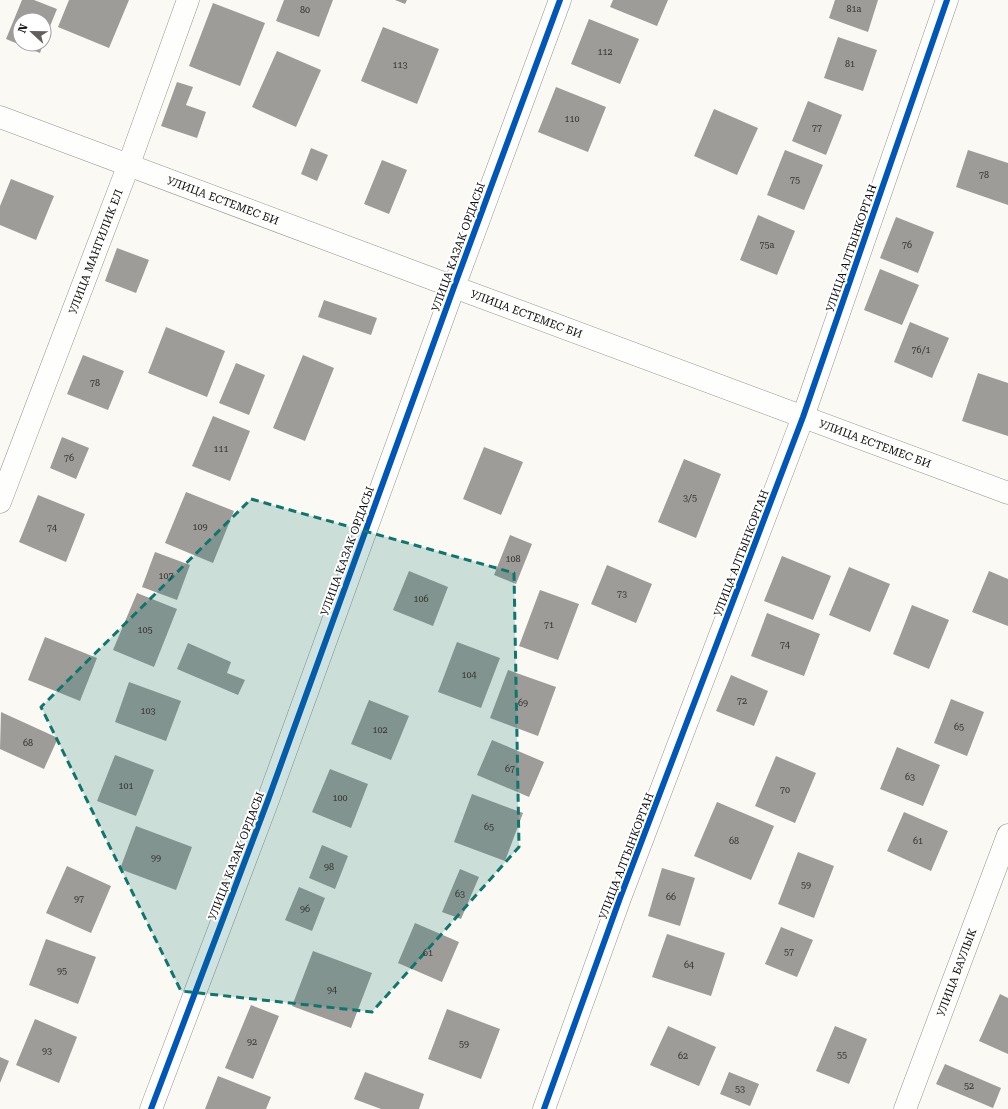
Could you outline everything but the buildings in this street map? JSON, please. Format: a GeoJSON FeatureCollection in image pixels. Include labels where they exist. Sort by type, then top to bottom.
{"type":"FeatureCollection","features":[{"type":"Feature","properties":{"kind":"street","name":"УЛИЦА МАНГИЛИК ЕЛ"},"geometry":{"type":"LineString","coordinates":[[0,502],[129,164],[188,0]]}},
{"type":"Feature","properties":{"kind":"street","name":"УЛИЦА КАЗАК ОРДАСЫ"},"geometry":{"type":"LineString","coordinates":[[151,1109],[268,800],[560,0]]}},
{"type":"Feature","properties":{"kind":"street","name":"УЛИЦА АЛТЫНКОРГАН"},"geometry":{"type":"LineString","coordinates":[[544,1109],[623,891],[803,417],[947,0]]}},
{"type":"Feature","properties":{"kind":"street","name":"УЛИЦА ЕСТЕМЕС БИ"},"geometry":{"type":"LineString","coordinates":[[0,117],[1008,493]]}},
{"type":"Feature","properties":{"kind":"street","name":"УЛИЦА БАУЛЫК"},"geometry":{"type":"LineString","coordinates":[[905,1109],[1008,835]]}},
{"type":"Feature","properties":{"kind":"highlighted area"},"geometry":{"type":"Polygon","coordinates":[[[251,499],[514,573],[519,847],[372,1012],[181,991],[41,707],[251,499]]]}},
{"type":"Feature","properties":{"kind":"cycle path"},"geometry":{"type":"LineString","coordinates":[[151,1109],[268,800],[560,0]]}},
{"type":"Feature","properties":{"kind":"cycle path"},"geometry":{"type":"LineString","coordinates":[[544,1109],[620,898],[803,417],[947,0]]}}]}
